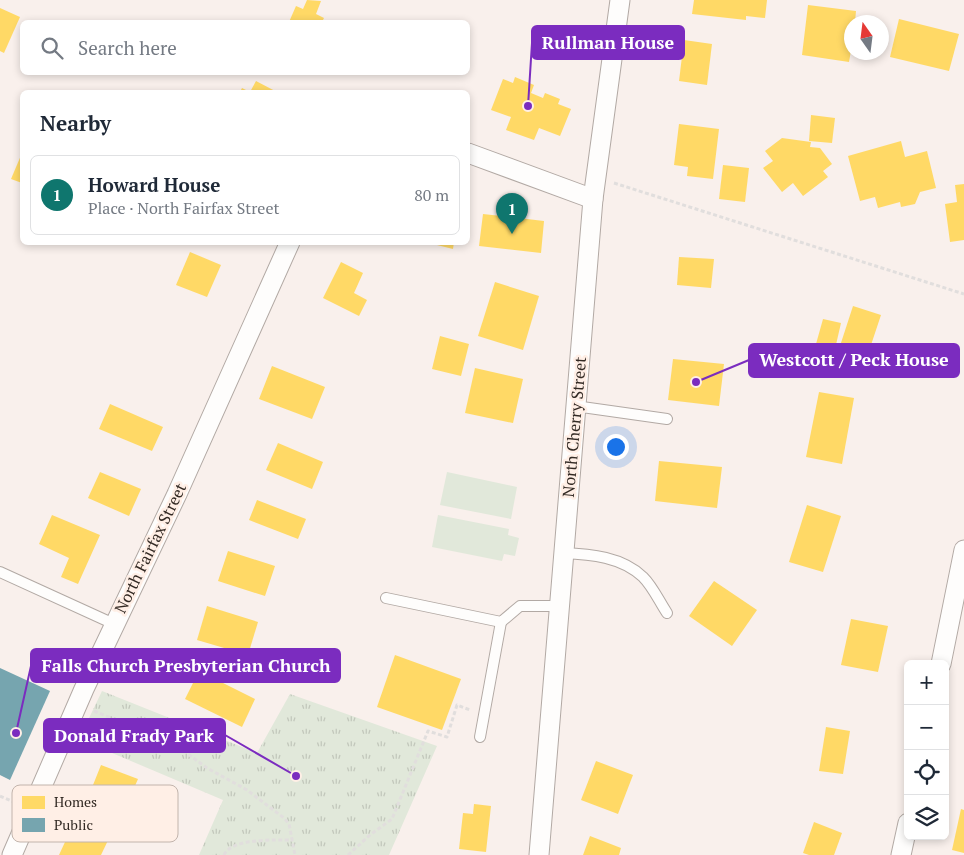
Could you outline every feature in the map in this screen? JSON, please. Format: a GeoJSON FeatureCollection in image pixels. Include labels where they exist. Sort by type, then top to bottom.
{"type":"FeatureCollection","features":[{"type":"Feature","properties":{"kind":"street","name":"North Cherry Street"},"geometry":{"type":"LineString","coordinates":[[538,855],[593,199],[620,0]]}},
{"type":"Feature","properties":{"kind":"street"},"geometry":{"type":"LineString","coordinates":[[470,154],[593,199]]}},
{"type":"Feature","properties":{"kind":"street","name":"North Fairfax Street"},"geometry":{"type":"LineString","coordinates":[[43,785],[91,674],[181,485],[289,245]]}},
{"type":"Feature","properties":{"kind":"street"},"geometry":{"type":"LineString","coordinates":[[941,660],[964,550]]}},
{"type":"Feature","properties":{"kind":"street"},"geometry":{"type":"LineString","coordinates":[[901,855],[904,840]]}},
{"type":"Feature","properties":{"kind":"street","name":"North Fairfax Street"},"geometry":{"type":"LineString","coordinates":[[12,855],[18,842]]}},
{"type":"Feature","properties":{"kind":"lane"},"geometry":{"type":"LineString","coordinates":[[575,406],[667,419]]}},
{"type":"Feature","properties":{"kind":"lane"},"geometry":{"type":"LineString","coordinates":[[563,552],[588,554],[605,558],[620,562],[633,569],[644,578],[654,591],[666,613]]}},
{"type":"Feature","properties":{"kind":"lane"},"geometry":{"type":"LineString","coordinates":[[0,572],[114,624]]}},
{"type":"Feature","properties":{"kind":"lane"},"geometry":{"type":"LineString","coordinates":[[386,598],[501,622]]}},
{"type":"Feature","properties":{"kind":"lane"},"geometry":{"type":"LineString","coordinates":[[480,737],[501,622],[520,606],[559,606]]}},
{"type":"Feature","properties":{"kind":"lane"},"geometry":{"type":"LineString","coordinates":[[72,665],[91,674]]}},
{"type":"Feature","properties":{"kind":"path"},"geometry":{"type":"LineString","coordinates":[[607,181],[964,294]]}},
{"type":"Feature","properties":{"kind":"path"},"geometry":{"type":"LineString","coordinates":[[348,855],[370,835],[392,819],[428,731],[447,737],[458,705],[484,715]]}},
{"type":"Feature","properties":{"kind":"path"},"geometry":{"type":"LineString","coordinates":[[92,710],[160,738],[184,751],[206,768],[238,784],[284,818],[289,824],[295,855]]}},
{"type":"Feature","properties":{"kind":"path"},"geometry":{"type":"LineString","coordinates":[[0,796],[12,802]]}},
{"type":"Feature","properties":{"kind":"path"},"geometry":{"type":"LineString","coordinates":[[224,855],[230,846],[238,844],[267,840],[293,840]]}},
{"type":"Feature","properties":{"kind":"green space"},"geometry":{"type":"Polygon","coordinates":[[[447,472],[517,487],[511,519],[440,505],[447,472]]]}},
{"type":"Feature","properties":{"kind":"green space"},"geometry":{"type":"Polygon","coordinates":[[[438,515],[509,529],[508,535],[519,538],[515,556],[504,554],[502,561],[432,547],[438,515]]]}},
{"type":"Feature","properties":{"kind":"green space"},"geometry":{"type":"Polygon","coordinates":[[[102,691],[257,753],[290,694],[437,746],[389,855],[199,855],[223,800],[79,739],[102,691]]]}},
{"type":"Feature","properties":{"kind":"building: Homes"},"geometry":{"type":"Polygon","coordinates":[[[307,0],[321,1],[316,14],[324,18],[323,20],[290,20],[296,6],[303,9],[307,0]]]}},
{"type":"Feature","properties":{"kind":"building: Homes"},"geometry":{"type":"Polygon","coordinates":[[[694,0],[767,0],[765,18],[746,16],[746,20],[692,14],[694,0]]]}},
{"type":"Feature","properties":{"kind":"building: Homes"},"geometry":{"type":"Polygon","coordinates":[[[808,5],[856,11],[856,15],[844,15],[844,60],[849,60],[849,62],[802,55],[808,5]]]}},
{"type":"Feature","properties":{"kind":"building: Homes"},"geometry":{"type":"Polygon","coordinates":[[[0,8],[20,17],[4,53],[0,51],[0,8]]]}},
{"type":"Feature","properties":{"kind":"building: Homes"},"geometry":{"type":"Polygon","coordinates":[[[899,19],[959,34],[949,71],[890,57],[899,19]]]}},
{"type":"Feature","properties":{"kind":"building: Homes"},"geometry":{"type":"Polygon","coordinates":[[[542,25],[573,34],[565,60],[534,51],[542,25]]]}},
{"type":"Feature","properties":{"kind":"building: Homes"},"geometry":{"type":"Polygon","coordinates":[[[684,40],[712,44],[707,85],[679,81],[684,40]]]}},
{"type":"Feature","properties":{"kind":"building: Homes"},"geometry":{"type":"Polygon","coordinates":[[[515,77],[534,85],[531,93],[543,98],[545,93],[560,99],[558,104],[571,109],[560,136],[539,128],[534,140],[506,130],[511,117],[491,110],[503,79],[513,83],[515,77]]]}},
{"type":"Feature","properties":{"kind":"building: Homes"},"geometry":{"type":"Polygon","coordinates":[[[256,81],[273,90],[251,90],[256,81]]]}},
{"type":"Feature","properties":{"kind":"building: Homes"},"geometry":{"type":"Polygon","coordinates":[[[811,115],[835,118],[832,143],[809,141],[811,115]]]}},
{"type":"Feature","properties":{"kind":"building: Homes"},"geometry":{"type":"Polygon","coordinates":[[[679,124],[719,129],[713,179],[687,176],[688,167],[674,165],[679,124]]]}},
{"type":"Feature","properties":{"kind":"building: Homes"},"geometry":{"type":"Polygon","coordinates":[[[782,138],[811,142],[810,147],[820,148],[832,164],[823,171],[828,177],[803,196],[793,183],[782,192],[763,168],[773,161],[765,151],[782,138]]]}},
{"type":"Feature","properties":{"kind":"building: Homes"},"geometry":{"type":"Polygon","coordinates":[[[901,141],[905,157],[927,151],[936,188],[920,192],[915,204],[901,207],[900,202],[878,208],[875,197],[860,201],[848,156],[901,141]]]}},
{"type":"Feature","properties":{"kind":"building: Homes"},"geometry":{"type":"Polygon","coordinates":[[[20,158],[20,182],[11,179],[20,158]]]}},
{"type":"Feature","properties":{"kind":"building: Homes"},"geometry":{"type":"Polygon","coordinates":[[[723,165],[749,168],[745,202],[719,199],[723,165]]]}},
{"type":"Feature","properties":{"kind":"building: Homes"},"geometry":{"type":"Polygon","coordinates":[[[964,184],[964,240],[950,242],[945,204],[957,202],[955,185],[964,184]]]}},
{"type":"Feature","properties":{"kind":"building: Homes"},"geometry":{"type":"Polygon","coordinates":[[[483,214],[544,221],[541,253],[479,246],[483,214]]]}},
{"type":"Feature","properties":{"kind":"building: Homes"},"geometry":{"type":"Polygon","coordinates":[[[437,245],[454,245],[453,249],[437,245]]]}},
{"type":"Feature","properties":{"kind":"building: Homes"},"geometry":{"type":"Polygon","coordinates":[[[190,252],[221,265],[207,297],[176,285],[190,252]]]}},
{"type":"Feature","properties":{"kind":"building: Homes"},"geometry":{"type":"Polygon","coordinates":[[[679,257],[714,259],[711,288],[677,285],[679,257]]]}},
{"type":"Feature","properties":{"kind":"building: Homes"},"geometry":{"type":"Polygon","coordinates":[[[341,262],[363,273],[354,293],[367,300],[359,316],[323,298],[341,262]]]}},
{"type":"Feature","properties":{"kind":"building: Homes"},"geometry":{"type":"Polygon","coordinates":[[[495,282],[539,296],[523,350],[478,336],[495,282]]]}},
{"type":"Feature","properties":{"kind":"building: Homes"},"geometry":{"type":"Polygon","coordinates":[[[853,306],[881,315],[867,357],[839,349],[853,306]]]}},
{"type":"Feature","properties":{"kind":"building: Homes"},"geometry":{"type":"Polygon","coordinates":[[[823,319],[841,323],[835,349],[816,344],[823,319]]]}},
{"type":"Feature","properties":{"kind":"building: Homes"},"geometry":{"type":"Polygon","coordinates":[[[440,336],[469,344],[461,376],[432,369],[440,336]]]}},
{"type":"Feature","properties":{"kind":"building: Homes"},"geometry":{"type":"Polygon","coordinates":[[[673,359],[724,364],[719,406],[668,400],[673,359]]]}},
{"type":"Feature","properties":{"kind":"building: Homes"},"geometry":{"type":"Polygon","coordinates":[[[272,366],[325,387],[312,419],[259,399],[272,366]]]}},
{"type":"Feature","properties":{"kind":"building: Homes"},"geometry":{"type":"Polygon","coordinates":[[[475,368],[523,379],[513,423],[465,413],[475,368]]]}},
{"type":"Feature","properties":{"kind":"building: Homes"},"geometry":{"type":"Polygon","coordinates":[[[819,392],[854,398],[842,464],[806,457],[819,392]]]}},
{"type":"Feature","properties":{"kind":"building: Homes"},"geometry":{"type":"Polygon","coordinates":[[[110,404],[163,427],[152,451],[99,429],[110,404]]]}},
{"type":"Feature","properties":{"kind":"building: Homes"},"geometry":{"type":"Polygon","coordinates":[[[278,443],[323,462],[312,489],[266,470],[278,443]]]}},
{"type":"Feature","properties":{"kind":"building: Homes"},"geometry":{"type":"Polygon","coordinates":[[[659,461],[722,467],[717,508],[655,501],[659,461]]]}},
{"type":"Feature","properties":{"kind":"building: Homes"},"geometry":{"type":"Polygon","coordinates":[[[100,472],[141,489],[129,516],[88,498],[100,472]]]}},
{"type":"Feature","properties":{"kind":"building: Homes"},"geometry":{"type":"Polygon","coordinates":[[[257,500],[306,519],[298,539],[249,520],[257,500]]]}},
{"type":"Feature","properties":{"kind":"building: Homes"},"geometry":{"type":"Polygon","coordinates":[[[807,505],[841,516],[823,572],[789,562],[807,505]]]}},
{"type":"Feature","properties":{"kind":"building: Homes"},"geometry":{"type":"Polygon","coordinates":[[[52,515],[100,535],[78,584],[61,577],[69,558],[39,544],[52,515]]]}},
{"type":"Feature","properties":{"kind":"building: Homes"},"geometry":{"type":"Polygon","coordinates":[[[228,551],[275,566],[265,596],[218,581],[228,551]]]}},
{"type":"Feature","properties":{"kind":"building: Homes"},"geometry":{"type":"Polygon","coordinates":[[[714,581],[757,610],[732,646],[689,616],[714,581]]]}},
{"type":"Feature","properties":{"kind":"building: Homes"},"geometry":{"type":"Polygon","coordinates":[[[207,606],[258,622],[248,655],[197,640],[207,606]]]}},
{"type":"Feature","properties":{"kind":"building: Homes"},"geometry":{"type":"Polygon","coordinates":[[[851,619],[888,626],[878,672],[841,665],[851,619]]]}},
{"type":"Feature","properties":{"kind":"building: Homes"},"geometry":{"type":"Polygon","coordinates":[[[395,655],[461,679],[442,730],[377,707],[395,655]]]}},
{"type":"Feature","properties":{"kind":"building: Homes"},"geometry":{"type":"Polygon","coordinates":[[[199,671],[255,699],[242,727],[185,699],[199,671]]]}},
{"type":"Feature","properties":{"kind":"building: Homes"},"geometry":{"type":"Polygon","coordinates":[[[826,727],[850,731],[843,774],[819,771],[826,727]]]}},
{"type":"Feature","properties":{"kind":"building: Homes"},"geometry":{"type":"Polygon","coordinates":[[[596,761],[633,775],[618,814],[581,800],[596,761]]]}},
{"type":"Feature","properties":{"kind":"building: Homes"},"geometry":{"type":"Polygon","coordinates":[[[101,765],[138,779],[135,785],[93,785],[101,765]]]}},
{"type":"Feature","properties":{"kind":"building: Homes"},"geometry":{"type":"Polygon","coordinates":[[[474,804],[491,806],[486,852],[459,849],[463,813],[473,814],[474,804]]]}},
{"type":"Feature","properties":{"kind":"building: Homes"},"geometry":{"type":"Polygon","coordinates":[[[961,809],[964,810],[964,853],[952,850],[961,809]]]}},
{"type":"Feature","properties":{"kind":"building: Homes"},"geometry":{"type":"Polygon","coordinates":[[[814,822],[842,833],[834,855],[809,855],[803,853],[814,822]]]}},
{"type":"Feature","properties":{"kind":"building: Homes"},"geometry":{"type":"Polygon","coordinates":[[[590,836],[621,848],[619,855],[583,855],[590,836]]]}},
{"type":"Feature","properties":{"kind":"building: Homes"},"geometry":{"type":"Polygon","coordinates":[[[65,842],[107,842],[101,855],[59,855],[65,842]]]}},
{"type":"Feature","properties":{"kind":"building: Public"},"geometry":{"type":"Polygon","coordinates":[[[0,668],[50,691],[10,780],[0,775],[0,668]]]}},
{"type":"Feature","properties":{"kind":"place","name":"Rullman House"},"geometry":{"type":"Point","coordinates":[528,106]}},
{"type":"Feature","properties":{"kind":"place","name":"Howard House"},"geometry":{"type":"Point","coordinates":[512,234]}},
{"type":"Feature","properties":{"kind":"place","name":"Westcott / Peck House"},"geometry":{"type":"Point","coordinates":[696,382]}},
{"type":"Feature","properties":{"kind":"place","name":"Falls Church Presbyterian Church"},"geometry":{"type":"Point","coordinates":[16,733]}},
{"type":"Feature","properties":{"kind":"place","name":"Donald Frady Park"},"geometry":{"type":"Point","coordinates":[296,776]}}]}
